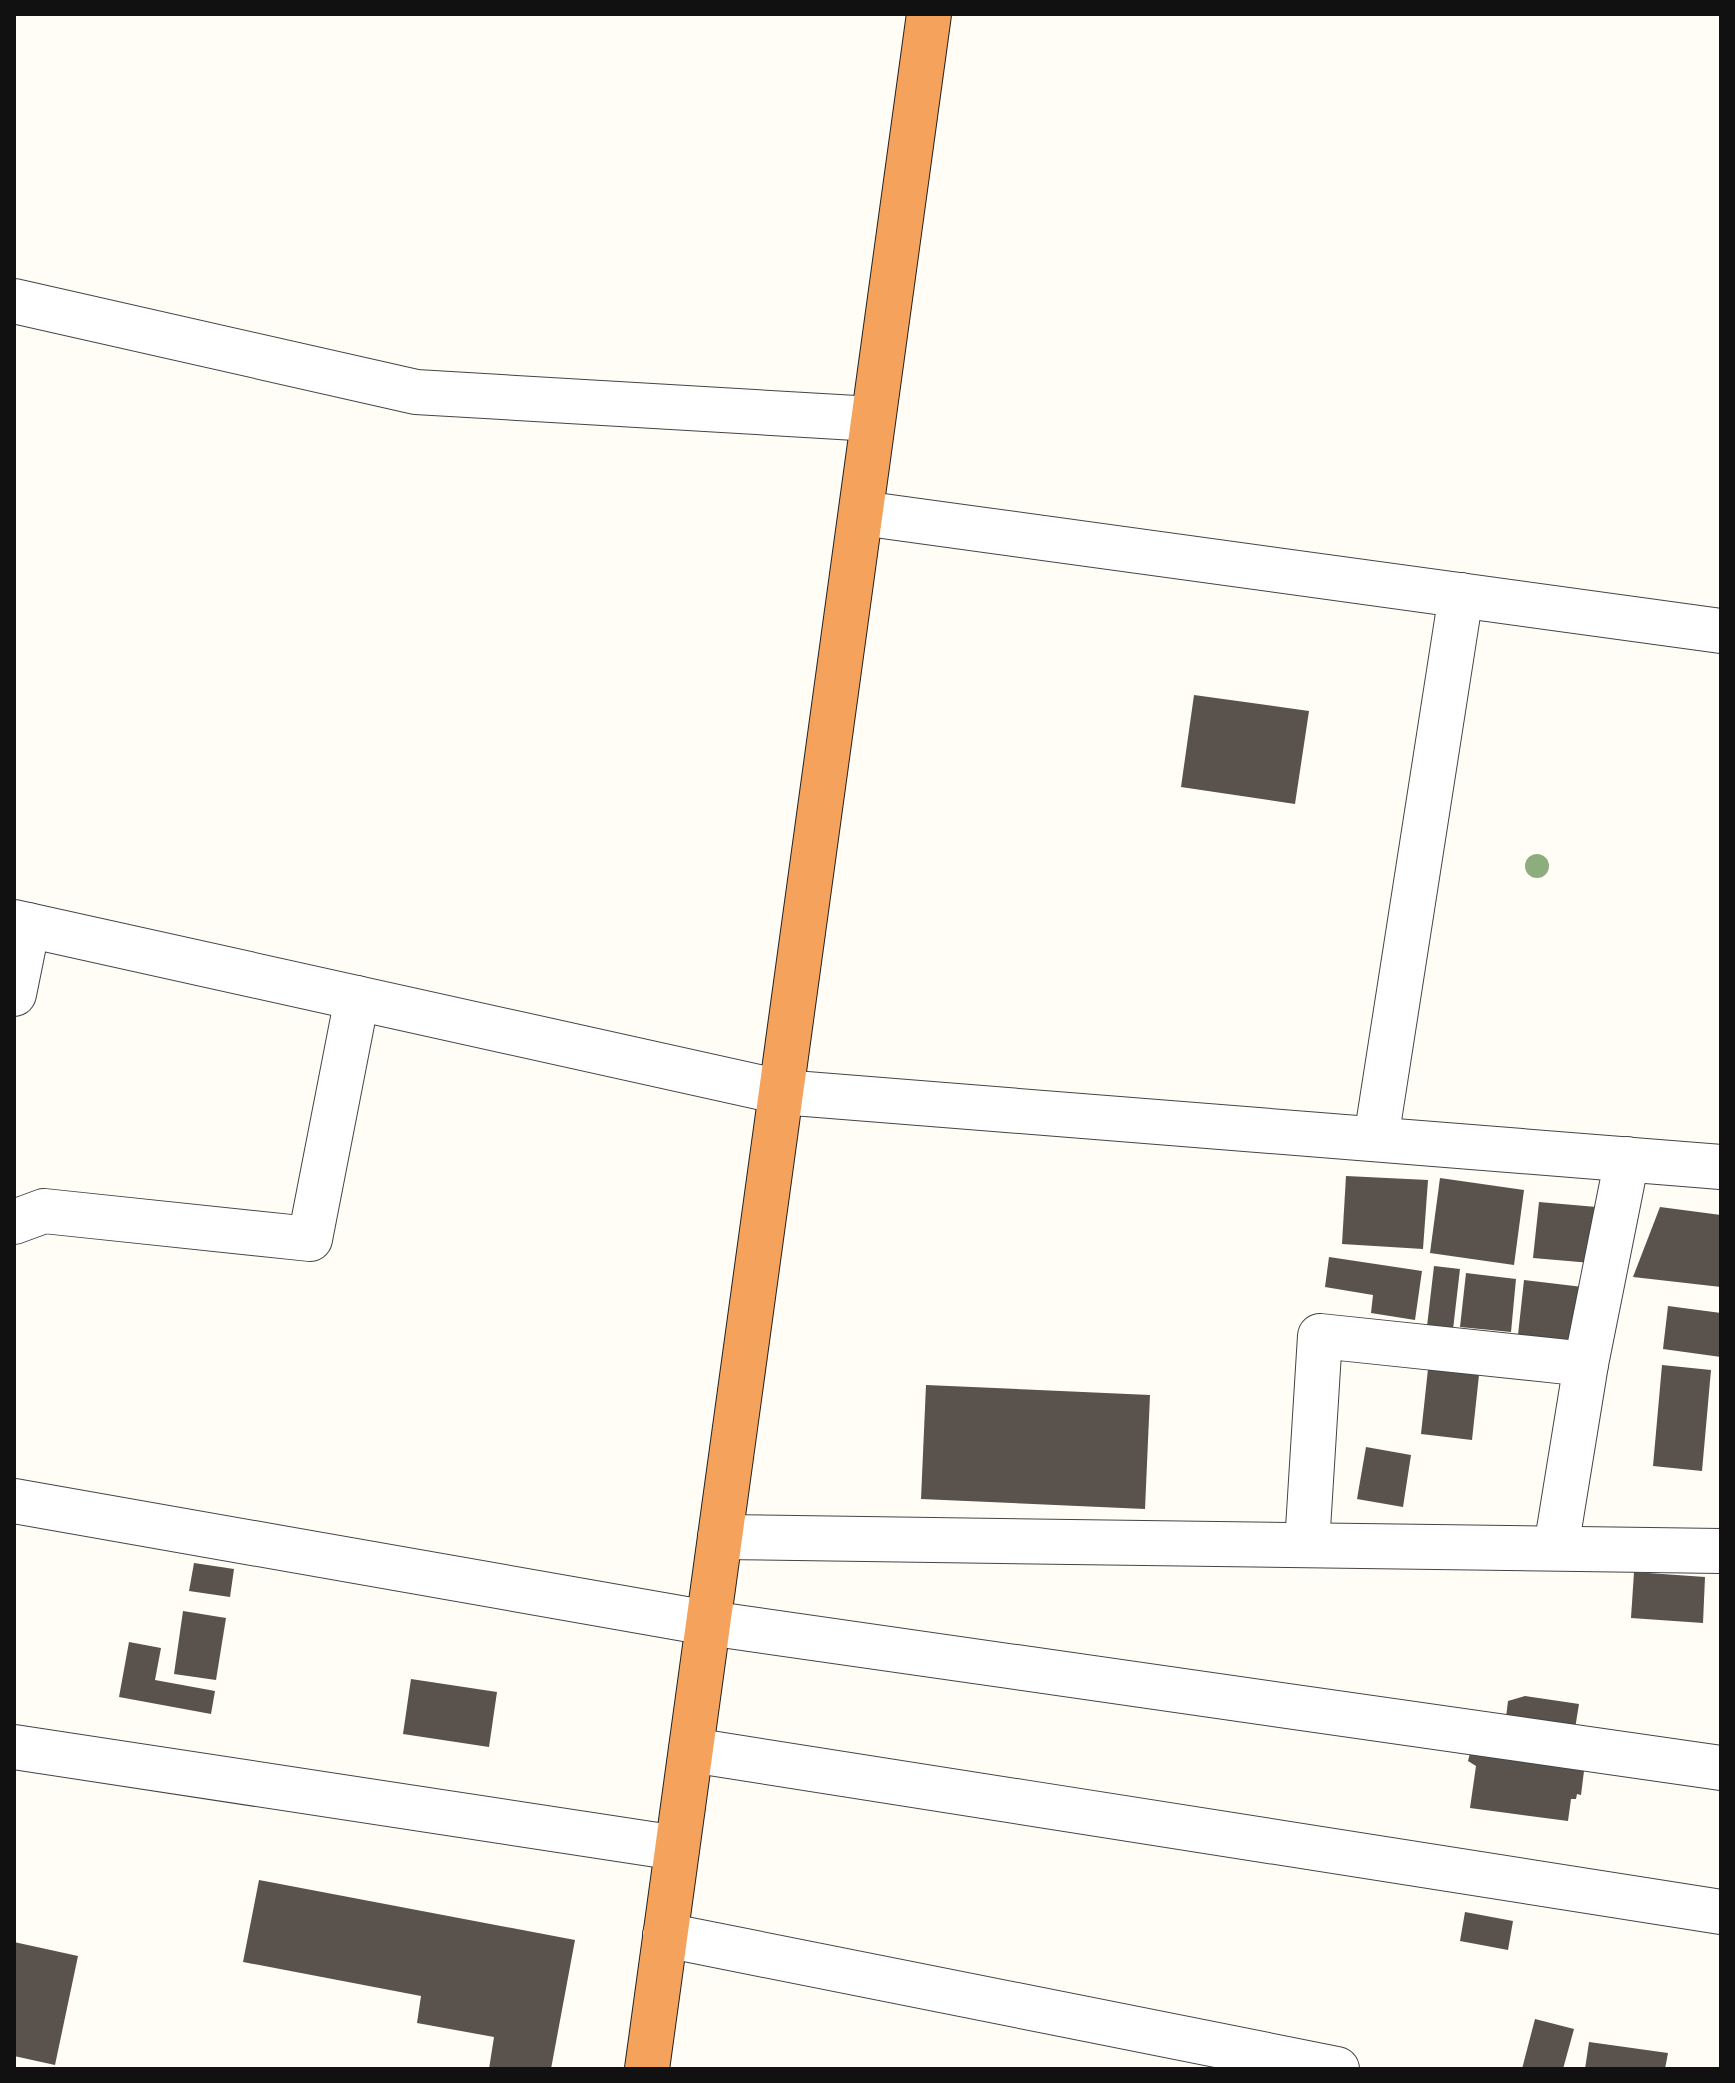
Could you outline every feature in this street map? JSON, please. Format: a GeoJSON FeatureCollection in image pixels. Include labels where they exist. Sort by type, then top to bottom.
{"type":"FeatureCollection","features":[{"type":"Feature","properties":{"kind":"highway"},"geometry":{"type":"LineString","coordinates":[[647,2069],[929,14]]}},
{"type":"Feature","properties":{"kind":"street"},"geometry":{"type":"LineString","coordinates":[[14,301],[416,392],[873,419]]}},
{"type":"Feature","properties":{"kind":"street"},"geometry":{"type":"LineString","coordinates":[[861,513],[1721,631]]}},
{"type":"Feature","properties":{"kind":"street"},"geometry":{"type":"LineString","coordinates":[[1376,1139],[1461,595]]}},
{"type":"Feature","properties":{"kind":"street"},"geometry":{"type":"LineString","coordinates":[[14,994],[21,924],[781,1092],[1721,1167]]}},
{"type":"Feature","properties":{"kind":"street"},"geometry":{"type":"LineString","coordinates":[[14,1222],[44,1211],[310,1239],[357,998]]}},
{"type":"Feature","properties":{"kind":"street"},"geometry":{"type":"LineString","coordinates":[[1556,1548],[1586,1364],[1627,1159]]}},
{"type":"Feature","properties":{"kind":"street"},"geometry":{"type":"LineString","coordinates":[[1307,1545],[1320,1336],[1586,1364]]}},
{"type":"Feature","properties":{"kind":"street"},"geometry":{"type":"LineString","coordinates":[[14,1501],[708,1623],[1721,1768]]}},
{"type":"Feature","properties":{"kind":"street"},"geometry":{"type":"LineString","coordinates":[[720,1537],[1721,1551]]}},
{"type":"Feature","properties":{"kind":"street"},"geometry":{"type":"LineString","coordinates":[[14,1747],[677,1848]]}},
{"type":"Feature","properties":{"kind":"street"},"geometry":{"type":"LineString","coordinates":[[691,1750],[1721,1912]]}},
{"type":"Feature","properties":{"kind":"street"},"geometry":{"type":"LineString","coordinates":[[665,1935],[1218,2057],[1337,2069]]}},
{"type":"Feature","properties":{"kind":"building"},"geometry":{"type":"Polygon","coordinates":[[[1194,695],[1309,711],[1295,804],[1181,787],[1194,695]]]}},
{"type":"Feature","properties":{"kind":"building"},"geometry":{"type":"Polygon","coordinates":[[[1346,1176],[1428,1180],[1423,1249],[1342,1244],[1346,1176]]]}},
{"type":"Feature","properties":{"kind":"building"},"geometry":{"type":"Polygon","coordinates":[[[1440,1178],[1524,1190],[1514,1265],[1430,1253],[1440,1178]]]}},
{"type":"Feature","properties":{"kind":"building"},"geometry":{"type":"Polygon","coordinates":[[[1539,1202],[1608,1208],[1603,1264],[1533,1258],[1539,1202]]]}},
{"type":"Feature","properties":{"kind":"building"},"geometry":{"type":"Polygon","coordinates":[[[1660,1207],[1721,1215],[1721,1287],[1633,1277],[1660,1207]]]}},
{"type":"Feature","properties":{"kind":"building"},"geometry":{"type":"Polygon","coordinates":[[[1329,1257],[1422,1271],[1415,1320],[1371,1313],[1373,1295],[1325,1287],[1329,1257]]]}},
{"type":"Feature","properties":{"kind":"building"},"geometry":{"type":"Polygon","coordinates":[[[1434,1266],[1460,1269],[1452,1338],[1426,1335],[1434,1266]]]}},
{"type":"Feature","properties":{"kind":"building"},"geometry":{"type":"Polygon","coordinates":[[[1466,1273],[1516,1279],[1511,1332],[1460,1327],[1466,1273]]]}},
{"type":"Feature","properties":{"kind":"building"},"geometry":{"type":"Polygon","coordinates":[[[1524,1280],[1591,1288],[1582,1353],[1517,1344],[1524,1280]]]}},
{"type":"Feature","properties":{"kind":"building"},"geometry":{"type":"Polygon","coordinates":[[[1668,1306],[1721,1313],[1721,1357],[1663,1349],[1668,1306]]]}},
{"type":"Feature","properties":{"kind":"building"},"geometry":{"type":"Polygon","coordinates":[[[1662,1365],[1711,1370],[1702,1471],[1653,1466],[1662,1365]]]}},
{"type":"Feature","properties":{"kind":"building"},"geometry":{"type":"Polygon","coordinates":[[[1428,1369],[1479,1375],[1472,1440],[1421,1434],[1428,1369]]]}},
{"type":"Feature","properties":{"kind":"building"},"geometry":{"type":"Polygon","coordinates":[[[926,1385],[1150,1395],[1145,1509],[921,1499],[926,1385]]]}},
{"type":"Feature","properties":{"kind":"building"},"geometry":{"type":"Polygon","coordinates":[[[1366,1447],[1411,1455],[1403,1507],[1357,1499],[1366,1447]]]}},
{"type":"Feature","properties":{"kind":"building"},"geometry":{"type":"Polygon","coordinates":[[[194,1563],[234,1569],[230,1597],[189,1591],[194,1563]]]}},
{"type":"Feature","properties":{"kind":"building"},"geometry":{"type":"Polygon","coordinates":[[[1634,1572],[1705,1577],[1703,1623],[1631,1618],[1634,1572]]]}},
{"type":"Feature","properties":{"kind":"building"},"geometry":{"type":"Polygon","coordinates":[[[183,1611],[226,1618],[216,1680],[174,1674],[183,1611]]]}},
{"type":"Feature","properties":{"kind":"building"},"geometry":{"type":"Polygon","coordinates":[[[129,1642],[161,1648],[155,1680],[215,1691],[211,1714],[119,1697],[129,1642]]]}},
{"type":"Feature","properties":{"kind":"building"},"geometry":{"type":"Polygon","coordinates":[[[411,1679],[497,1692],[489,1747],[403,1734],[411,1679]]]}},
{"type":"Feature","properties":{"kind":"building"},"geometry":{"type":"Polygon","coordinates":[[[1525,1696],[1579,1704],[1574,1735],[1505,1726],[1508,1701],[1525,1696]]]}},
{"type":"Feature","properties":{"kind":"building"},"geometry":{"type":"Polygon","coordinates":[[[1470,1753],[1584,1771],[1581,1795],[1577,1794],[1576,1799],[1571,1799],[1568,1821],[1470,1808],[1476,1766],[1468,1761],[1470,1753]]]}},
{"type":"Feature","properties":{"kind":"building"},"geometry":{"type":"Polygon","coordinates":[[[259,1880],[575,1940],[551,2069],[489,2069],[494,2037],[417,2023],[421,1996],[243,1962],[259,1880]]]}},
{"type":"Feature","properties":{"kind":"building"},"geometry":{"type":"Polygon","coordinates":[[[1465,1912],[1513,1921],[1508,1950],[1460,1941],[1465,1912]]]}},
{"type":"Feature","properties":{"kind":"building"},"geometry":{"type":"Polygon","coordinates":[[[14,1942],[78,1956],[55,2065],[14,2056],[14,1942]]]}},
{"type":"Feature","properties":{"kind":"building"},"geometry":{"type":"Polygon","coordinates":[[[1535,2019],[1574,2029],[1563,2069],[1522,2069],[1535,2019]]]}},
{"type":"Feature","properties":{"kind":"building"},"geometry":{"type":"Polygon","coordinates":[[[1589,2042],[1668,2053],[1665,2069],[1585,2069],[1589,2042]]]}}]}
